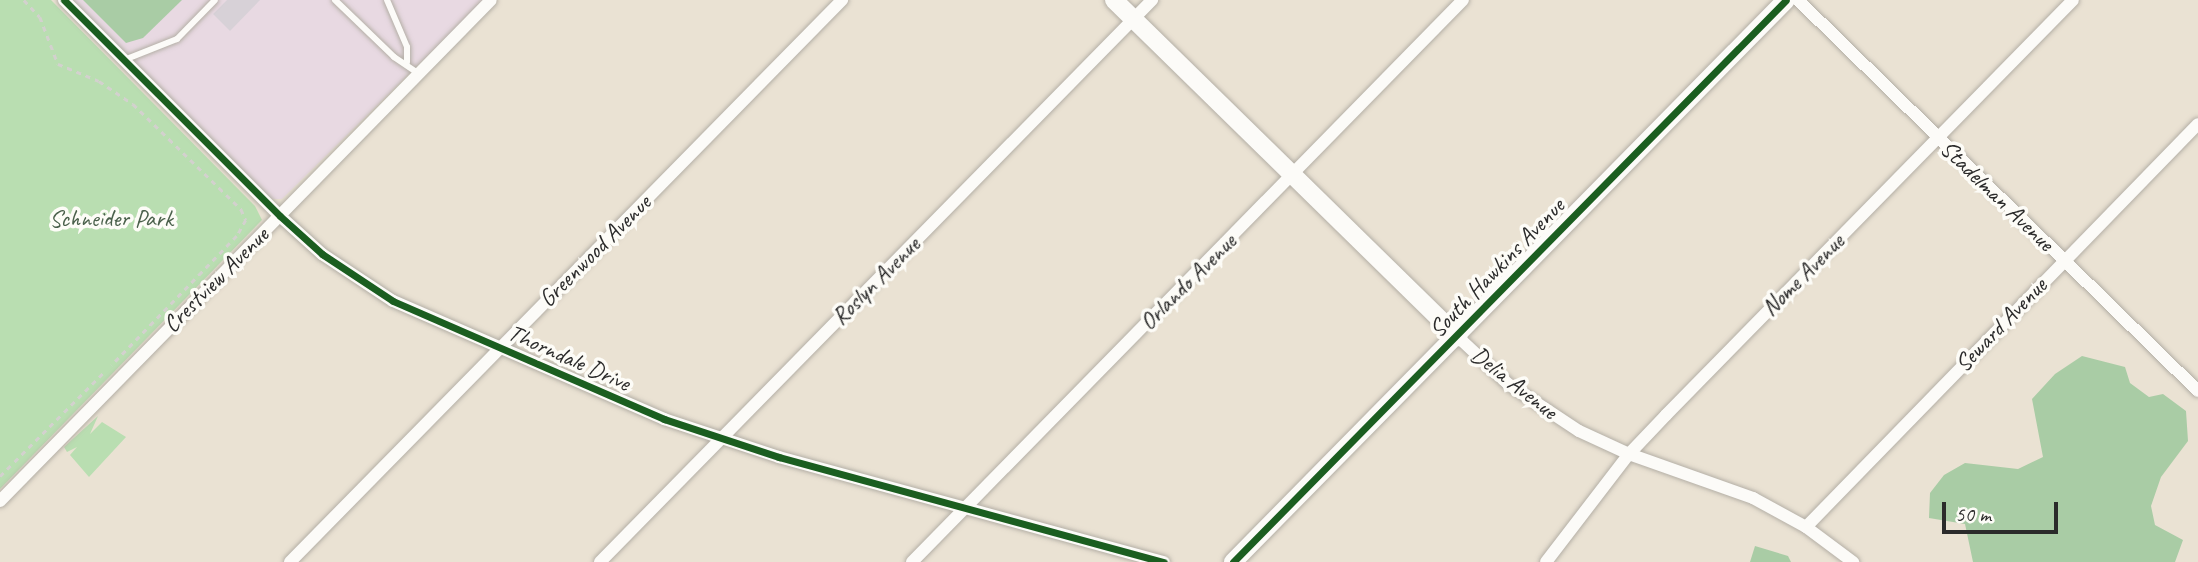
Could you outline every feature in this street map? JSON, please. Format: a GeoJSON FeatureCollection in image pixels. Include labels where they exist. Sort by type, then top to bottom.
{"type":"FeatureCollection","features":[{"type":"Feature","properties":{"kind":"main road","name":"Delia Avenue"},"geometry":{"type":"LineString","coordinates":[[1114,0],[1458,337]]}},
{"type":"Feature","properties":{"kind":"main road","name":"South Hawkins Avenue"},"geometry":{"type":"LineString","coordinates":[[1233,562],[1458,337],[1786,0]]}},
{"type":"Feature","properties":{"kind":"street","name":"Thorndale Drive"},"geometry":{"type":"LineString","coordinates":[[64,0],[280,216],[371,289],[615,400],[779,457],[1164,562]]}},
{"type":"Feature","properties":{"kind":"street","name":"Crestview Avenue"},"geometry":{"type":"LineString","coordinates":[[0,500],[491,0]]}},
{"type":"Feature","properties":{"kind":"street","name":"Greenwood Avenue"},"geometry":{"type":"LineString","coordinates":[[290,562],[842,0]]}},
{"type":"Feature","properties":{"kind":"street","name":"Roslyn Avenue"},"geometry":{"type":"LineString","coordinates":[[600,562],[726,437],[1152,0]]}},
{"type":"Feature","properties":{"kind":"street","name":"Orlando Avenue"},"geometry":{"type":"LineString","coordinates":[[912,562],[1463,0]]}},
{"type":"Feature","properties":{"kind":"street","name":"Stadelman Avenue"},"geometry":{"type":"LineString","coordinates":[[1798,0],[2198,391]]}},
{"type":"Feature","properties":{"kind":"street","name":"Nome Avenue"},"geometry":{"type":"LineString","coordinates":[[1546,562],[1629,454],[1936,137],[2073,0]]}},
{"type":"Feature","properties":{"kind":"street","name":"Seward Avenue"},"geometry":{"type":"LineString","coordinates":[[1806,527],[2198,124]]}},
{"type":"Feature","properties":{"kind":"street","name":"Delia Avenue"},"geometry":{"type":"LineString","coordinates":[[1458,337],[1537,406],[1629,454],[1739,491],[1806,527],[1853,562]]}},
{"type":"Feature","properties":{"kind":"lane"},"geometry":{"type":"LineString","coordinates":[[124,60],[177,39],[215,0]]}},
{"type":"Feature","properties":{"kind":"lane"},"geometry":{"type":"LineString","coordinates":[[335,0],[394,57],[407,62],[419,74]]}},
{"type":"Feature","properties":{"kind":"lane"},"geometry":{"type":"LineString","coordinates":[[387,0],[407,47],[407,62]]}},
{"type":"Feature","properties":{"kind":"path"},"geometry":{"type":"LineString","coordinates":[[0,476],[237,236],[246,220],[241,209],[133,104],[99,81],[58,64],[40,18],[24,0]]}},
{"type":"Feature","properties":{"kind":"shaded area"},"geometry":{"type":"Polygon","coordinates":[[[73,0],[484,0],[282,199],[272,199],[238,168],[73,0]]]}},
{"type":"Feature","properties":{"kind":"green space","name":"Schneider Park"},"geometry":{"type":"Polygon","coordinates":[[[0,0],[51,0],[255,206],[262,220],[0,489],[0,0]]]}},
{"type":"Feature","properties":{"kind":"green space"},"geometry":{"type":"Polygon","coordinates":[[[83,0],[182,0],[143,38],[126,43],[83,0]]]}},
{"type":"Feature","properties":{"kind":"green space"},"geometry":{"type":"Polygon","coordinates":[[[2082,356],[2125,367],[2130,383],[2149,397],[2163,394],[2186,411],[2188,441],[2161,477],[2151,506],[2155,525],[2183,540],[2175,562],[1973,562],[1965,524],[1929,518],[1930,493],[1944,475],[1965,463],[2018,469],[2043,457],[2032,399],[2055,374],[2082,356]]]}},
{"type":"Feature","properties":{"kind":"green space"},"geometry":{"type":"Polygon","coordinates":[[[98,416],[90,434],[102,422],[126,437],[89,477],[70,455],[77,447],[67,452],[64,447],[98,416]]]}},
{"type":"Feature","properties":{"kind":"green space"},"geometry":{"type":"Polygon","coordinates":[[[1755,546],[1788,556],[1791,562],[1750,562],[1755,546]]]}},
{"type":"Feature","properties":{"kind":"building"},"geometry":{"type":"Polygon","coordinates":[[[227,0],[260,0],[230,31],[213,14],[227,0]]]}},
{"type":"Feature","properties":{"kind":"cycle path"},"geometry":{"type":"LineString","coordinates":[[64,0],[280,216],[322,254],[393,301],[664,419],[779,457],[1164,562]]}},
{"type":"Feature","properties":{"kind":"cycle path"},"geometry":{"type":"LineString","coordinates":[[1233,562],[1786,0]]}}]}
